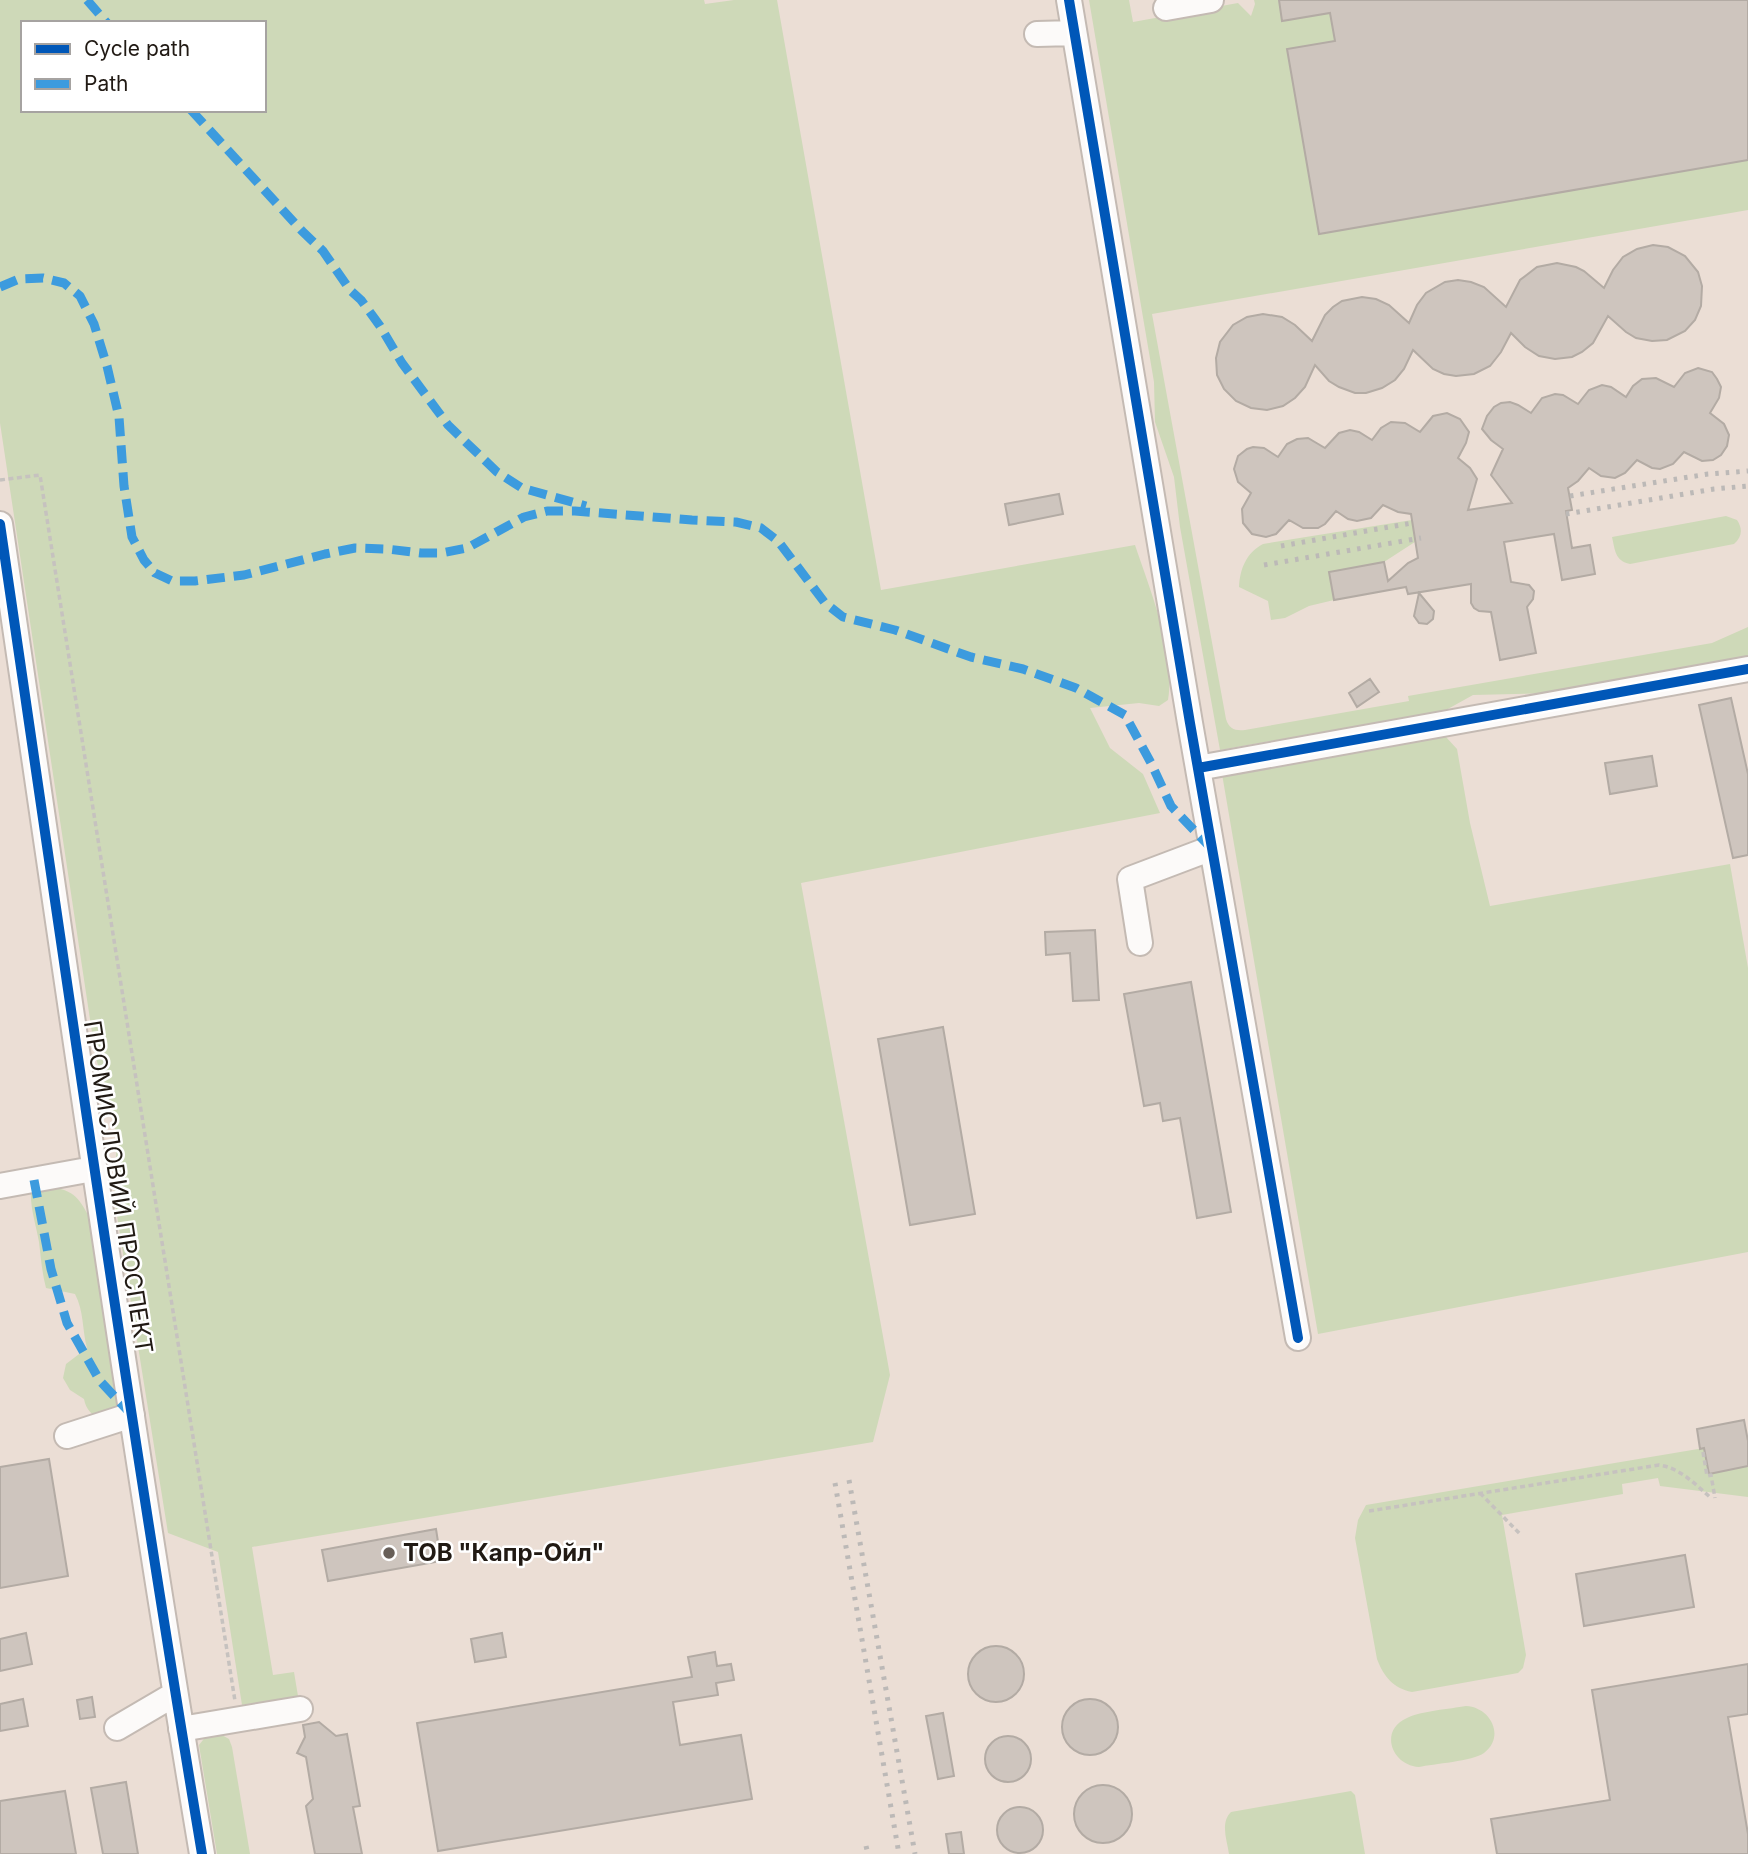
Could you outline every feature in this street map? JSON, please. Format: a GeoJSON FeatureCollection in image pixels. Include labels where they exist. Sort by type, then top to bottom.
{"type":"FeatureCollection","features":[{"type":"Feature","properties":{"kind":"street"},"geometry":{"type":"LineString","coordinates":[[1069,0],[1198,768],[1298,1338]]}},
{"type":"Feature","properties":{"kind":"street"},"geometry":{"type":"LineString","coordinates":[[1166,8],[1211,0]]}},
{"type":"Feature","properties":{"kind":"street"},"geometry":{"type":"LineString","coordinates":[[1037,34],[1074,33]]}},
{"type":"Feature","properties":{"kind":"street","name":"ПРОМИСЛОВИЙ ПРОСПЕКТ"},"geometry":{"type":"LineString","coordinates":[[1,539],[93,1168],[202,1854]]}},
{"type":"Feature","properties":{"kind":"street"},"geometry":{"type":"LineString","coordinates":[[1198,768],[1748,669]]}},
{"type":"Feature","properties":{"kind":"street"},"geometry":{"type":"LineString","coordinates":[[1140,943],[1130,879],[1212,848]]}},
{"type":"Feature","properties":{"kind":"street"},"geometry":{"type":"LineString","coordinates":[[0,1185],[93,1168]]}},
{"type":"Feature","properties":{"kind":"street"},"geometry":{"type":"LineString","coordinates":[[67,1436],[132,1415]]}},
{"type":"Feature","properties":{"kind":"street"},"geometry":{"type":"LineString","coordinates":[[117,1728],[175,1694]]}},
{"type":"Feature","properties":{"kind":"street"},"geometry":{"type":"LineString","coordinates":[[181,1729],[300,1709]]}},
{"type":"Feature","properties":{"kind":"path"},"geometry":{"type":"LineString","coordinates":[[0,480],[40,475],[238,1720]]}},
{"type":"Feature","properties":{"kind":"path"},"geometry":{"type":"LineString","coordinates":[[1369,1511],[1659,1465],[1678,1470],[1713,1498],[1711,1475],[1707,1476],[1703,1452]]}},
{"type":"Feature","properties":{"kind":"path"},"geometry":{"type":"LineString","coordinates":[[1480,1493],[1521,1535]]}},
{"type":"Feature","properties":{"kind":"green space"},"geometry":{"type":"Polygon","coordinates":[[[0,0],[704,0],[705,4],[734,0],[777,0],[881,590],[1135,545],[1160,621],[1168,662],[1168,700],[1159,706],[1139,703],[1090,708],[1110,748],[1143,774],[1160,813],[801,883],[890,1375],[873,1442],[252,1547],[273,1675],[294,1672],[298,1696],[242,1705],[218,1552],[168,1533],[114,1197],[117,1138],[108,1094],[96,1059],[0,423],[0,0]]]}},
{"type":"Feature","properties":{"kind":"green space"},"geometry":{"type":"Polygon","coordinates":[[[1089,0],[1129,0],[1133,22],[1238,3],[1251,16],[1254,0],[1279,0],[1283,21],[1330,13],[1335,41],[1287,50],[1320,234],[1748,160],[1748,210],[1152,314],[1226,719],[1231,727],[1245,730],[1409,701],[1408,696],[1712,643],[1748,627],[1748,655],[1742,660],[1559,693],[1473,695],[1446,710],[1220,750],[1180,527],[1174,477],[1155,422],[1154,382],[1089,0]]]}},
{"type":"Feature","properties":{"kind":"green space"},"geometry":{"type":"Polygon","coordinates":[[[1726,516],[1737,520],[1740,527],[1740,536],[1734,544],[1630,564],[1621,560],[1615,550],[1612,537],[1726,516]]]}},
{"type":"Feature","properties":{"kind":"green space"},"geometry":{"type":"Polygon","coordinates":[[[1412,520],[1414,536],[1421,538],[1384,562],[1329,572],[1334,600],[1309,606],[1285,618],[1271,620],[1268,601],[1239,587],[1245,562],[1252,552],[1263,544],[1412,520]]]}},
{"type":"Feature","properties":{"kind":"green space"},"geometry":{"type":"Polygon","coordinates":[[[1446,737],[1457,749],[1470,823],[1490,906],[1730,864],[1748,968],[1748,1252],[1318,1334],[1222,774],[1446,737]]]}},
{"type":"Feature","properties":{"kind":"green space"},"geometry":{"type":"Polygon","coordinates":[[[46,1185],[65,1190],[76,1197],[93,1224],[124,1425],[105,1421],[94,1415],[84,1399],[70,1390],[63,1378],[66,1364],[87,1348],[75,1294],[46,1288],[31,1191],[46,1185]]]}},
{"type":"Feature","properties":{"kind":"green space"},"geometry":{"type":"Polygon","coordinates":[[[1704,1448],[1709,1474],[1748,1466],[1748,1497],[1660,1486],[1658,1478],[1622,1484],[1623,1494],[1502,1515],[1526,1655],[1523,1668],[1518,1673],[1412,1692],[1394,1685],[1386,1676],[1377,1659],[1355,1538],[1358,1520],[1366,1505],[1704,1448]]]}},
{"type":"Feature","properties":{"kind":"green space"},"geometry":{"type":"Polygon","coordinates":[[[1466,1706],[1482,1711],[1492,1723],[1494,1739],[1484,1753],[1462,1760],[1419,1767],[1409,1765],[1396,1754],[1391,1738],[1398,1723],[1420,1714],[1466,1706]]]}},
{"type":"Feature","properties":{"kind":"green space"},"geometry":{"type":"Polygon","coordinates":[[[220,1734],[229,1739],[232,1747],[250,1854],[217,1854],[199,1745],[207,1735],[220,1734]]]}},
{"type":"Feature","properties":{"kind":"green space"},"geometry":{"type":"Polygon","coordinates":[[[1351,1791],[1355,1795],[1365,1854],[1229,1854],[1225,1826],[1231,1812],[1351,1791]]]}},
{"type":"Feature","properties":{"kind":"building"},"geometry":{"type":"Polygon","coordinates":[[[1279,0],[1748,0],[1748,160],[1319,234],[1287,49],[1335,41],[1330,13],[1282,21],[1279,0]]]}},
{"type":"Feature","properties":{"kind":"building"},"geometry":{"type":"Polygon","coordinates":[[[1653,245],[1668,247],[1685,256],[1698,272],[1702,286],[1701,306],[1695,320],[1685,331],[1667,340],[1636,338],[1608,316],[1593,343],[1572,357],[1555,359],[1539,356],[1511,333],[1490,366],[1474,374],[1456,376],[1433,369],[1413,350],[1395,380],[1366,393],[1355,393],[1339,387],[1329,381],[1315,365],[1305,387],[1295,398],[1283,406],[1267,410],[1251,408],[1236,401],[1224,389],[1217,375],[1216,358],[1220,342],[1233,325],[1247,317],[1263,314],[1282,317],[1312,341],[1325,315],[1342,301],[1362,297],[1376,299],[1389,305],[1409,323],[1426,293],[1445,282],[1458,280],[1484,287],[1506,307],[1520,280],[1537,267],[1557,263],[1576,267],[1604,288],[1623,257],[1637,249],[1653,245]]]}},
{"type":"Feature","properties":{"kind":"building"},"geometry":{"type":"Polygon","coordinates":[[[1698,368],[1712,372],[1721,387],[1719,398],[1710,413],[1724,424],[1729,435],[1727,446],[1721,455],[1713,460],[1702,461],[1684,452],[1673,464],[1660,469],[1637,460],[1625,473],[1615,478],[1601,476],[1589,468],[1568,488],[1572,510],[1566,511],[1572,548],[1590,545],[1595,574],[1562,580],[1554,534],[1504,542],[1511,582],[1529,585],[1534,591],[1533,599],[1527,607],[1536,653],[1500,660],[1491,612],[1474,608],[1471,603],[1471,584],[1408,594],[1406,587],[1334,600],[1329,572],[1384,562],[1388,581],[1408,563],[1418,558],[1411,514],[1383,505],[1371,518],[1357,521],[1336,511],[1318,528],[1303,528],[1289,520],[1276,534],[1266,537],[1252,534],[1243,523],[1242,509],[1251,493],[1238,482],[1234,469],[1238,456],[1247,449],[1264,448],[1278,457],[1287,444],[1297,439],[1308,438],[1325,448],[1339,433],[1350,430],[1372,440],[1381,428],[1391,422],[1405,423],[1420,432],[1433,416],[1447,413],[1460,419],[1469,432],[1458,458],[1470,468],[1477,479],[1468,510],[1512,503],[1491,475],[1503,449],[1482,429],[1494,407],[1510,402],[1531,413],[1542,398],[1555,394],[1563,395],[1578,404],[1589,390],[1602,385],[1611,387],[1626,397],[1642,379],[1656,378],[1674,387],[1685,373],[1698,368]]]}},
{"type":"Feature","properties":{"kind":"building"},"geometry":{"type":"Polygon","coordinates":[[[1059,494],[1063,514],[1009,525],[1005,504],[1059,494]]]}},
{"type":"Feature","properties":{"kind":"building"},"geometry":{"type":"Polygon","coordinates":[[[1419,593],[1434,611],[1433,619],[1427,624],[1419,623],[1414,616],[1419,593]]]}},
{"type":"Feature","properties":{"kind":"building"},"geometry":{"type":"Polygon","coordinates":[[[1370,679],[1379,692],[1357,707],[1349,693],[1370,679]]]}},
{"type":"Feature","properties":{"kind":"building"},"geometry":{"type":"Polygon","coordinates":[[[1731,698],[1748,774],[1748,855],[1733,858],[1699,705],[1731,698]]]}},
{"type":"Feature","properties":{"kind":"building"},"geometry":{"type":"Polygon","coordinates":[[[1652,756],[1657,786],[1610,794],[1605,763],[1652,756]]]}},
{"type":"Feature","properties":{"kind":"building"},"geometry":{"type":"Polygon","coordinates":[[[1095,930],[1099,1000],[1073,1001],[1070,953],[1046,955],[1045,932],[1095,930]]]}},
{"type":"Feature","properties":{"kind":"building"},"geometry":{"type":"Polygon","coordinates":[[[1191,982],[1231,1212],[1197,1218],[1180,1118],[1163,1121],[1160,1103],[1144,1106],[1124,994],[1191,982]]]}},
{"type":"Feature","properties":{"kind":"building"},"geometry":{"type":"Polygon","coordinates":[[[943,1027],[975,1214],[910,1225],[878,1039],[943,1027]]]}},
{"type":"Feature","properties":{"kind":"building"},"geometry":{"type":"Polygon","coordinates":[[[1744,1420],[1748,1441],[1748,1466],[1709,1474],[1704,1448],[1700,1449],[1697,1429],[1744,1420]]]}},
{"type":"Feature","properties":{"kind":"building"},"geometry":{"type":"Polygon","coordinates":[[[49,1459],[68,1576],[0,1588],[0,1467],[49,1459]]]}},
{"type":"Feature","properties":{"kind":"building"},"geometry":{"type":"Polygon","coordinates":[[[436,1529],[441,1561],[328,1581],[322,1550],[436,1529]]]}},
{"type":"Feature","properties":{"kind":"building"},"geometry":{"type":"Polygon","coordinates":[[[1685,1555],[1694,1607],[1584,1626],[1576,1574],[1685,1555]]]}},
{"type":"Feature","properties":{"kind":"building"},"geometry":{"type":"Polygon","coordinates":[[[26,1633],[32,1664],[0,1671],[0,1639],[26,1633]]]}},
{"type":"Feature","properties":{"kind":"building"},"geometry":{"type":"Polygon","coordinates":[[[502,1633],[506,1657],[475,1662],[471,1639],[502,1633]]]}},
{"type":"Feature","properties":{"kind":"building"},"geometry":{"type":"Polygon","coordinates":[[[991,1646],[1001,1646],[1016,1654],[1022,1663],[1022,1685],[1016,1694],[1001,1702],[991,1702],[973,1690],[968,1679],[968,1669],[980,1651],[991,1646]]]}},
{"type":"Feature","properties":{"kind":"building"},"geometry":{"type":"Polygon","coordinates":[[[715,1652],[717,1666],[731,1664],[734,1680],[716,1683],[718,1695],[673,1702],[680,1745],[741,1735],[752,1799],[438,1851],[417,1723],[692,1677],[688,1657],[715,1652]]]}},
{"type":"Feature","properties":{"kind":"building"},"geometry":{"type":"Polygon","coordinates":[[[1748,1664],[1748,1714],[1728,1717],[1748,1834],[1748,1854],[1497,1854],[1491,1819],[1610,1800],[1592,1690],[1748,1664]]]}},
{"type":"Feature","properties":{"kind":"building"},"geometry":{"type":"Polygon","coordinates":[[[92,1697],[95,1717],[80,1719],[77,1700],[92,1697]]]}},
{"type":"Feature","properties":{"kind":"building"},"geometry":{"type":"Polygon","coordinates":[[[23,1699],[28,1726],[0,1731],[0,1704],[23,1699]]]}},
{"type":"Feature","properties":{"kind":"building"},"geometry":{"type":"Polygon","coordinates":[[[1090,1699],[1101,1701],[1110,1707],[1116,1716],[1116,1738],[1110,1747],[1101,1753],[1090,1755],[1079,1753],[1070,1747],[1064,1738],[1062,1727],[1064,1716],[1070,1707],[1079,1701],[1090,1699]]]}},
{"type":"Feature","properties":{"kind":"building"},"geometry":{"type":"Polygon","coordinates":[[[943,1713],[954,1776],[938,1779],[926,1716],[943,1713]]]}},
{"type":"Feature","properties":{"kind":"building"},"geometry":{"type":"Polygon","coordinates":[[[319,1722],[336,1736],[347,1734],[360,1806],[353,1807],[362,1854],[315,1854],[306,1806],[313,1799],[306,1757],[297,1753],[305,1737],[303,1725],[319,1722]]]}},
{"type":"Feature","properties":{"kind":"building"},"geometry":{"type":"Polygon","coordinates":[[[1008,1736],[1017,1737],[1024,1743],[1030,1750],[1030,1768],[1024,1775],[1017,1781],[1008,1782],[999,1781],[992,1775],[986,1768],[985,1759],[986,1750],[992,1743],[999,1737],[1008,1736]]]}},
{"type":"Feature","properties":{"kind":"building"},"geometry":{"type":"Polygon","coordinates":[[[126,1782],[138,1854],[103,1854],[91,1788],[126,1782]]]}},
{"type":"Feature","properties":{"kind":"building"},"geometry":{"type":"Polygon","coordinates":[[[1097,1785],[1109,1785],[1124,1793],[1132,1808],[1132,1820],[1124,1835],[1109,1843],[1097,1843],[1082,1835],[1074,1820],[1074,1808],[1082,1793],[1097,1785]]]}},
{"type":"Feature","properties":{"kind":"building"},"geometry":{"type":"Polygon","coordinates":[[[65,1791],[76,1854],[0,1854],[0,1801],[65,1791]]]}},
{"type":"Feature","properties":{"kind":"building"},"geometry":{"type":"Polygon","coordinates":[[[1020,1807],[1036,1814],[1043,1830],[1036,1846],[1020,1853],[1004,1846],[997,1830],[1004,1814],[1020,1807]]]}},
{"type":"Feature","properties":{"kind":"building"},"geometry":{"type":"Polygon","coordinates":[[[961,1832],[964,1854],[949,1854],[946,1834],[961,1832]]]}},
{"type":"Feature","properties":{"kind":"railway"},"geometry":{"type":"LineString","coordinates":[[1570,496],[1708,474],[1748,471]]}},
{"type":"Feature","properties":{"kind":"railway"},"geometry":{"type":"LineString","coordinates":[[1566,514],[1714,489],[1748,486]]}},
{"type":"Feature","properties":{"kind":"railway"},"geometry":{"type":"LineString","coordinates":[[1281,546],[1412,523]]}},
{"type":"Feature","properties":{"kind":"railway"},"geometry":{"type":"LineString","coordinates":[[1264,565],[1421,538]]}},
{"type":"Feature","properties":{"kind":"railway"},"geometry":{"type":"LineString","coordinates":[[849,1480],[915,1854]]}},
{"type":"Feature","properties":{"kind":"railway"},"geometry":{"type":"LineString","coordinates":[[835,1483],[899,1854]]}},
{"type":"Feature","properties":{"kind":"railway"},"geometry":{"type":"LineString","coordinates":[[866,1846],[868,1854]]}},
{"type":"Feature","properties":{"kind":"marked path"},"geometry":{"type":"LineString","coordinates":[[87,0],[105,21]]}},
{"type":"Feature","properties":{"kind":"marked path"},"geometry":{"type":"LineString","coordinates":[[193,112],[323,251],[350,290],[380,326],[402,363],[448,425],[497,472],[522,488],[586,506]]}},
{"type":"Feature","properties":{"kind":"marked path"},"geometry":{"type":"LineString","coordinates":[[0,287],[19,279],[43,278],[64,283],[80,296],[94,324],[119,417],[124,486],[132,537],[144,560],[155,573],[172,581],[244,575],[355,548],[441,553],[467,548],[524,517],[547,511],[736,522],[761,528],[778,541],[825,603],[843,617],[895,630],[971,657],[1023,669],[1076,688],[1125,715],[1171,806],[1209,846]]}},
{"type":"Feature","properties":{"kind":"marked path"},"geometry":{"type":"LineString","coordinates":[[34,1180],[51,1269],[67,1323],[100,1381],[131,1414]]}},
{"type":"Feature","properties":{"kind":"cycle path"},"geometry":{"type":"LineString","coordinates":[[1069,0],[1190,723],[1298,1338]]}},
{"type":"Feature","properties":{"kind":"cycle path"},"geometry":{"type":"LineString","coordinates":[[0,524],[123,1356],[202,1854]]}},
{"type":"Feature","properties":{"kind":"cycle path"},"geometry":{"type":"LineString","coordinates":[[1198,768],[1748,669]]}},
{"type":"Feature","properties":{"kind":"place","name":"ТОВ \"Капр-Ойл\""},"geometry":{"type":"Point","coordinates":[389,1553]}}]}
